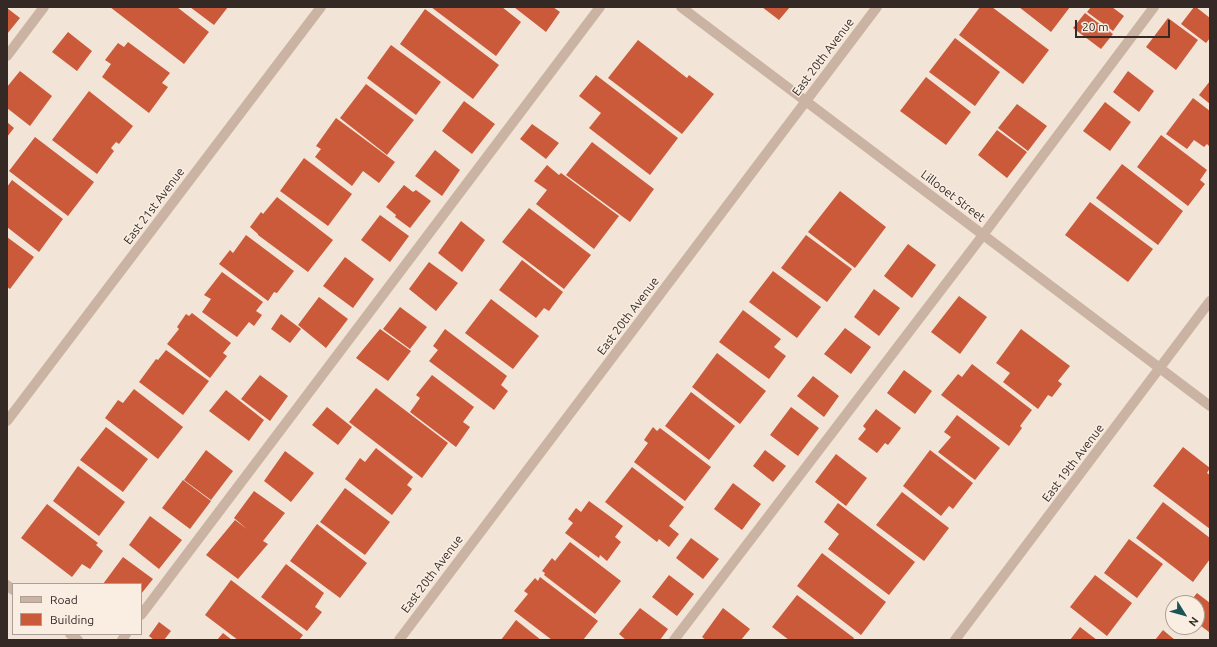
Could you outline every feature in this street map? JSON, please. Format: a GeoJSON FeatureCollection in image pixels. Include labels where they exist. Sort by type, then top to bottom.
{"type":"FeatureCollection","features":[{"type":"Feature","properties":{"kind":"street"},"geometry":{"type":"LineString","coordinates":[[7,56],[44,7]]}},
{"type":"Feature","properties":{"kind":"street","name":"East 21st Avenue"},"geometry":{"type":"LineString","coordinates":[[7,420],[321,7]]}},
{"type":"Feature","properties":{"kind":"street"},"geometry":{"type":"LineString","coordinates":[[142,614],[600,7]]}},
{"type":"Feature","properties":{"kind":"street","name":"Lillooet Street"},"geometry":{"type":"LineString","coordinates":[[681,7],[1210,406]]}},
{"type":"Feature","properties":{"kind":"street","name":"East 20th Avenue"},"geometry":{"type":"LineString","coordinates":[[399,640],[877,7]]}},
{"type":"Feature","properties":{"kind":"street"},"geometry":{"type":"LineString","coordinates":[[674,640],[983,235],[1154,7]]}},
{"type":"Feature","properties":{"kind":"street","name":"East 19th Avenue"},"geometry":{"type":"LineString","coordinates":[[955,640],[1144,391],[1160,367],[1210,301]]}},
{"type":"Feature","properties":{"kind":"building"},"geometry":{"type":"Polygon","coordinates":[[[110,7],[177,7],[209,32],[184,64],[110,7]]]}},
{"type":"Feature","properties":{"kind":"building"},"geometry":{"type":"Polygon","coordinates":[[[190,7],[228,7],[214,25],[190,7]]]}},
{"type":"Feature","properties":{"kind":"building"},"geometry":{"type":"Polygon","coordinates":[[[431,7],[502,7],[521,22],[496,56],[431,7]]]}},
{"type":"Feature","properties":{"kind":"building"},"geometry":{"type":"Polygon","coordinates":[[[514,7],[553,7],[560,12],[546,32],[514,7]]]}},
{"type":"Feature","properties":{"kind":"building"},"geometry":{"type":"Polygon","coordinates":[[[762,7],[790,7],[779,20],[762,7]]]}},
{"type":"Feature","properties":{"kind":"building"},"geometry":{"type":"Polygon","coordinates":[[[980,7],[992,7],[1049,50],[1023,84],[959,35],[980,7]]]}},
{"type":"Feature","properties":{"kind":"building"},"geometry":{"type":"Polygon","coordinates":[[[1019,7],[1070,7],[1051,32],[1019,7]]]}},
{"type":"Feature","properties":{"kind":"building"},"geometry":{"type":"Polygon","coordinates":[[[1091,7],[1112,7],[1124,16],[1113,31],[1087,12],[1091,7]]]}},
{"type":"Feature","properties":{"kind":"building"},"geometry":{"type":"Polygon","coordinates":[[[1194,7],[1210,18],[1210,38],[1206,43],[1181,24],[1194,7]]]}},
{"type":"Feature","properties":{"kind":"building"},"geometry":{"type":"Polygon","coordinates":[[[7,8],[20,18],[7,34],[7,8]]]}},
{"type":"Feature","properties":{"kind":"building"},"geometry":{"type":"Polygon","coordinates":[[[425,9],[499,65],[473,99],[400,44],[425,9]]]}},
{"type":"Feature","properties":{"kind":"building"},"geometry":{"type":"Polygon","coordinates":[[[1085,13],[1113,34],[1101,49],[1073,28],[1085,13]]]}},
{"type":"Feature","properties":{"kind":"building"},"geometry":{"type":"Polygon","coordinates":[[[1168,18],[1198,40],[1176,70],[1146,47],[1168,18]]]}},
{"type":"Feature","properties":{"kind":"building"},"geometry":{"type":"Polygon","coordinates":[[[68,32],[92,51],[77,71],[52,52],[68,32]]]}},
{"type":"Feature","properties":{"kind":"building"},"geometry":{"type":"Polygon","coordinates":[[[955,38],[1000,72],[975,106],[929,72],[955,38]]]}},
{"type":"Feature","properties":{"kind":"building"},"geometry":{"type":"Polygon","coordinates":[[[638,40],[687,78],[689,75],[714,94],[682,134],[608,78],[638,40]]]}},
{"type":"Feature","properties":{"kind":"building"},"geometry":{"type":"Polygon","coordinates":[[[128,42],[170,73],[162,83],[168,87],[149,113],[102,77],[111,64],[105,60],[118,43],[124,47],[128,42]]]}},
{"type":"Feature","properties":{"kind":"building"},"geometry":{"type":"Polygon","coordinates":[[[391,45],[441,82],[416,115],[367,78],[391,45]]]}},
{"type":"Feature","properties":{"kind":"building"},"geometry":{"type":"Polygon","coordinates":[[[20,71],[52,96],[30,126],[7,108],[7,87],[20,71]]]}},
{"type":"Feature","properties":{"kind":"building"},"geometry":{"type":"Polygon","coordinates":[[[1128,71],[1154,91],[1139,112],[1113,92],[1128,71]]]}},
{"type":"Feature","properties":{"kind":"building"},"geometry":{"type":"Polygon","coordinates":[[[596,75],[678,138],[650,175],[589,128],[601,113],[579,96],[596,75]]]}},
{"type":"Feature","properties":{"kind":"building"},"geometry":{"type":"Polygon","coordinates":[[[926,77],[971,112],[946,145],[900,111],[926,77]]]}},
{"type":"Feature","properties":{"kind":"building"},"geometry":{"type":"Polygon","coordinates":[[[1210,81],[1210,104],[1199,95],[1210,81]]]}},
{"type":"Feature","properties":{"kind":"building"},"geometry":{"type":"Polygon","coordinates":[[[366,84],[414,120],[387,155],[340,118],[366,84]]]}},
{"type":"Feature","properties":{"kind":"building"},"geometry":{"type":"Polygon","coordinates":[[[89,91],[133,126],[119,144],[116,142],[111,148],[114,151],[97,174],[52,140],[89,91]]]}},
{"type":"Feature","properties":{"kind":"building"},"geometry":{"type":"Polygon","coordinates":[[[1193,98],[1210,111],[1210,147],[1207,144],[1204,147],[1194,140],[1187,149],[1166,134],[1193,98]]]}},
{"type":"Feature","properties":{"kind":"building"},"geometry":{"type":"Polygon","coordinates":[[[464,101],[495,124],[472,154],[442,131],[464,101]]]}},
{"type":"Feature","properties":{"kind":"building"},"geometry":{"type":"Polygon","coordinates":[[[1105,102],[1131,122],[1110,151],[1083,131],[1105,102]]]}},
{"type":"Feature","properties":{"kind":"building"},"geometry":{"type":"Polygon","coordinates":[[[1017,104],[1047,126],[1028,151],[998,128],[1017,104]]]}},
{"type":"Feature","properties":{"kind":"building"},"geometry":{"type":"Polygon","coordinates":[[[336,118],[395,162],[379,183],[363,171],[352,186],[315,157],[321,149],[316,146],[336,118]]]}},
{"type":"Feature","properties":{"kind":"building"},"geometry":{"type":"Polygon","coordinates":[[[7,122],[14,128],[7,137],[7,122]]]}},
{"type":"Feature","properties":{"kind":"building"},"geometry":{"type":"Polygon","coordinates":[[[532,124],[559,143],[546,159],[520,139],[532,124]]]}},
{"type":"Feature","properties":{"kind":"building"},"geometry":{"type":"Polygon","coordinates":[[[997,130],[1027,152],[1007,178],[978,155],[997,130]]]}},
{"type":"Feature","properties":{"kind":"building"},"geometry":{"type":"Polygon","coordinates":[[[1161,135],[1207,170],[1200,180],[1205,184],[1188,206],[1137,167],[1161,135]]]}},
{"type":"Feature","properties":{"kind":"building"},"geometry":{"type":"Polygon","coordinates":[[[35,137],[94,182],[68,216],[9,171],[35,137]]]}},
{"type":"Feature","properties":{"kind":"building"},"geometry":{"type":"Polygon","coordinates":[[[592,142],[654,189],[630,222],[566,175],[592,142]]]}},
{"type":"Feature","properties":{"kind":"building"},"geometry":{"type":"Polygon","coordinates":[[[435,150],[460,170],[442,196],[415,176],[435,150]]]}},
{"type":"Feature","properties":{"kind":"building"},"geometry":{"type":"Polygon","coordinates":[[[304,158],[352,194],[328,226],[280,191],[304,158]]]}},
{"type":"Feature","properties":{"kind":"building"},"geometry":{"type":"Polygon","coordinates":[[[1122,164],[1183,211],[1158,245],[1096,198],[1122,164]]]}},
{"type":"Feature","properties":{"kind":"building"},"geometry":{"type":"Polygon","coordinates":[[[547,165],[559,175],[561,173],[619,216],[594,249],[536,204],[547,190],[534,181],[547,165]]]}},
{"type":"Feature","properties":{"kind":"building"},"geometry":{"type":"Polygon","coordinates":[[[12,180],[63,219],[39,252],[7,227],[7,187],[12,180]]]}},
{"type":"Feature","properties":{"kind":"building"},"geometry":{"type":"Polygon","coordinates":[[[404,185],[413,192],[416,190],[431,201],[410,228],[395,217],[396,215],[386,207],[404,185]]]}},
{"type":"Feature","properties":{"kind":"building"},"geometry":{"type":"Polygon","coordinates":[[[840,191],[886,227],[855,268],[808,232],[840,191]]]}},
{"type":"Feature","properties":{"kind":"building"},"geometry":{"type":"Polygon","coordinates":[[[277,197],[333,240],[308,272],[258,235],[250,227],[261,212],[263,214],[277,197]]]}},
{"type":"Feature","properties":{"kind":"building"},"geometry":{"type":"Polygon","coordinates":[[[1090,202],[1153,249],[1128,282],[1065,235],[1090,202]]]}},
{"type":"Feature","properties":{"kind":"building"},"geometry":{"type":"Polygon","coordinates":[[[529,208],[591,255],[564,289],[502,242],[529,208]]]}},
{"type":"Feature","properties":{"kind":"building"},"geometry":{"type":"Polygon","coordinates":[[[380,215],[409,236],[390,262],[361,240],[380,215]]]}},
{"type":"Feature","properties":{"kind":"building"},"geometry":{"type":"Polygon","coordinates":[[[461,221],[485,240],[462,272],[438,253],[461,221]]]}},
{"type":"Feature","properties":{"kind":"building"},"geometry":{"type":"Polygon","coordinates":[[[246,235],[294,271],[277,293],[274,292],[268,301],[219,264],[230,250],[233,253],[246,235]]]}},
{"type":"Feature","properties":{"kind":"building"},"geometry":{"type":"Polygon","coordinates":[[[806,235],[852,269],[827,302],[781,268],[806,235]]]}},
{"type":"Feature","properties":{"kind":"building"},"geometry":{"type":"Polygon","coordinates":[[[7,237],[34,257],[10,289],[7,287],[7,237]]]}},
{"type":"Feature","properties":{"kind":"building"},"geometry":{"type":"Polygon","coordinates":[[[908,244],[936,265],[912,298],[884,276],[908,244]]]}},
{"type":"Feature","properties":{"kind":"building"},"geometry":{"type":"Polygon","coordinates":[[[345,257],[374,279],[353,308],[323,286],[345,257]]]}},
{"type":"Feature","properties":{"kind":"building"},"geometry":{"type":"Polygon","coordinates":[[[522,260],[563,292],[549,311],[544,308],[536,318],[499,290],[522,260]]]}},
{"type":"Feature","properties":{"kind":"building"},"geometry":{"type":"Polygon","coordinates":[[[429,262],[458,283],[436,311],[409,289],[429,262]]]}},
{"type":"Feature","properties":{"kind":"building"},"geometry":{"type":"Polygon","coordinates":[[[773,271],[821,307],[797,338],[749,302],[773,271]]]}},
{"type":"Feature","properties":{"kind":"building"},"geometry":{"type":"Polygon","coordinates":[[[222,272],[263,302],[256,311],[262,315],[254,326],[249,322],[237,337],[202,312],[211,299],[204,295],[222,272]]]}},
{"type":"Feature","properties":{"kind":"building"},"geometry":{"type":"Polygon","coordinates":[[[874,289],[900,308],[879,336],[854,317],[874,289]]]}},
{"type":"Feature","properties":{"kind":"building"},"geometry":{"type":"Polygon","coordinates":[[[959,296],[987,317],[960,354],[931,332],[959,296]]]}},
{"type":"Feature","properties":{"kind":"building"},"geometry":{"type":"Polygon","coordinates":[[[319,297],[348,319],[326,348],[298,325],[319,297]]]}},
{"type":"Feature","properties":{"kind":"building"},"geometry":{"type":"Polygon","coordinates":[[[491,299],[539,336],[513,369],[465,333],[491,299]]]}},
{"type":"Feature","properties":{"kind":"building"},"geometry":{"type":"Polygon","coordinates":[[[400,307],[427,327],[410,349],[383,329],[400,307]]]}},
{"type":"Feature","properties":{"kind":"building"},"geometry":{"type":"Polygon","coordinates":[[[743,310],[781,339],[774,347],[786,356],[769,379],[719,342],[743,310]]]}},
{"type":"Feature","properties":{"kind":"building"},"geometry":{"type":"Polygon","coordinates":[[[192,313],[231,343],[223,353],[227,356],[210,378],[167,344],[179,329],[177,327],[186,314],[189,316],[192,313]]]}},
{"type":"Feature","properties":{"kind":"building"},"geometry":{"type":"Polygon","coordinates":[[[281,314],[301,329],[290,343],[271,329],[281,314]]]}},
{"type":"Feature","properties":{"kind":"building"},"geometry":{"type":"Polygon","coordinates":[[[845,328],[871,347],[851,374],[824,354],[845,328]]]}},
{"type":"Feature","properties":{"kind":"building"},"geometry":{"type":"Polygon","coordinates":[[[380,329],[411,351],[388,381],[356,358],[380,329]]]}},
{"type":"Feature","properties":{"kind":"building"},"geometry":{"type":"Polygon","coordinates":[[[445,329],[507,376],[501,385],[508,391],[494,410],[429,361],[438,350],[433,346],[445,329]]]}},
{"type":"Feature","properties":{"kind":"building"},"geometry":{"type":"Polygon","coordinates":[[[1021,329],[1070,366],[1058,381],[1062,384],[1052,397],[1048,395],[1038,409],[1003,382],[1010,373],[996,363],[1021,329]]]}},
{"type":"Feature","properties":{"kind":"building"},"geometry":{"type":"Polygon","coordinates":[[[166,350],[209,381],[183,415],[139,382],[156,359],[158,360],[166,350]]]}},
{"type":"Feature","properties":{"kind":"building"},"geometry":{"type":"Polygon","coordinates":[[[717,353],[766,391],[740,424],[692,387],[717,353]]]}},
{"type":"Feature","properties":{"kind":"building"},"geometry":{"type":"Polygon","coordinates":[[[972,364],[1032,410],[1020,426],[1022,428],[1009,446],[941,395],[958,374],[962,377],[972,364]]]}},
{"type":"Feature","properties":{"kind":"building"},"geometry":{"type":"Polygon","coordinates":[[[904,370],[932,391],[915,414],[887,393],[904,370]]]}},
{"type":"Feature","properties":{"kind":"building"},"geometry":{"type":"Polygon","coordinates":[[[260,375],[288,396],[270,421],[241,399],[260,375]]]}},
{"type":"Feature","properties":{"kind":"building"},"geometry":{"type":"Polygon","coordinates":[[[432,375],[474,407],[463,422],[470,427],[456,447],[410,412],[420,398],[416,395],[432,375]]]}},
{"type":"Feature","properties":{"kind":"building"},"geometry":{"type":"Polygon","coordinates":[[[813,376],[839,396],[824,417],[797,396],[813,376]]]}},
{"type":"Feature","properties":{"kind":"building"},"geometry":{"type":"Polygon","coordinates":[[[376,388],[448,443],[422,478],[349,422],[376,388]]]}},
{"type":"Feature","properties":{"kind":"building"},"geometry":{"type":"Polygon","coordinates":[[[134,389],[183,427],[158,459],[105,418],[118,400],[123,403],[134,389]]]}},
{"type":"Feature","properties":{"kind":"building"},"geometry":{"type":"Polygon","coordinates":[[[226,390],[264,420],[249,441],[209,411],[226,390]]]}},
{"type":"Feature","properties":{"kind":"building"},"geometry":{"type":"Polygon","coordinates":[[[691,392],[735,426],[709,460],[665,426],[691,392]]]}},
{"type":"Feature","properties":{"kind":"building"},"geometry":{"type":"Polygon","coordinates":[[[327,407],[352,427],[338,445],[312,425],[327,407]]]}},
{"type":"Feature","properties":{"kind":"building"},"geometry":{"type":"Polygon","coordinates":[[[791,407],[819,428],[798,456],[770,435],[791,407]]]}},
{"type":"Feature","properties":{"kind":"building"},"geometry":{"type":"Polygon","coordinates":[[[876,409],[901,428],[888,445],[885,443],[877,453],[858,439],[866,429],[863,426],[876,409]]]}},
{"type":"Feature","properties":{"kind":"building"},"geometry":{"type":"Polygon","coordinates":[[[957,415],[1000,448],[975,480],[938,452],[951,437],[944,432],[957,415]]]}},
{"type":"Feature","properties":{"kind":"building"},"geometry":{"type":"Polygon","coordinates":[[[106,427],[148,459],[123,492],[80,460],[106,427]]]}},
{"type":"Feature","properties":{"kind":"building"},"geometry":{"type":"Polygon","coordinates":[[[653,427],[657,431],[660,428],[711,467],[685,501],[634,462],[648,443],[644,440],[653,427]]]}},
{"type":"Feature","properties":{"kind":"building"},"geometry":{"type":"Polygon","coordinates":[[[1183,447],[1210,468],[1207,473],[1210,475],[1210,529],[1153,486],[1183,447]]]}},
{"type":"Feature","properties":{"kind":"building"},"geometry":{"type":"Polygon","coordinates":[[[376,448],[413,477],[407,485],[412,489],[392,515],[345,479],[360,458],[365,462],[376,448]]]}},
{"type":"Feature","properties":{"kind":"building"},"geometry":{"type":"Polygon","coordinates":[[[206,450],[233,471],[211,500],[184,480],[206,450]]]}},
{"type":"Feature","properties":{"kind":"building"},"geometry":{"type":"Polygon","coordinates":[[[765,450],[786,466],[773,482],[753,466],[765,450]]]}},
{"type":"Feature","properties":{"kind":"building"},"geometry":{"type":"Polygon","coordinates":[[[930,450],[973,483],[953,509],[949,506],[941,516],[903,486],[930,450]]]}},
{"type":"Feature","properties":{"kind":"building"},"geometry":{"type":"Polygon","coordinates":[[[285,451],[314,473],[291,502],[264,481],[285,451]]]}},
{"type":"Feature","properties":{"kind":"building"},"geometry":{"type":"Polygon","coordinates":[[[836,454],[867,478],[846,506],[815,482],[836,454]]]}},
{"type":"Feature","properties":{"kind":"building"},"geometry":{"type":"Polygon","coordinates":[[[78,466],[125,502],[99,536],[53,501],[78,466]]]}},
{"type":"Feature","properties":{"kind":"building"},"geometry":{"type":"Polygon","coordinates":[[[632,467],[684,507],[669,526],[679,534],[669,547],[659,539],[657,542],[605,502],[632,467]]]}},
{"type":"Feature","properties":{"kind":"building"},"geometry":{"type":"Polygon","coordinates":[[[183,480],[211,501],[190,529],[162,508],[183,480]]]}},
{"type":"Feature","properties":{"kind":"building"},"geometry":{"type":"Polygon","coordinates":[[[733,483],[761,504],[742,530],[714,509],[733,483]]]}},
{"type":"Feature","properties":{"kind":"building"},"geometry":{"type":"Polygon","coordinates":[[[345,488],[390,522],[365,555],[320,522],[345,488]]]}},
{"type":"Feature","properties":{"kind":"building"},"geometry":{"type":"Polygon","coordinates":[[[254,491],[285,513],[263,541],[268,544],[238,579],[206,555],[235,520],[247,529],[234,518],[254,491]]]}},
{"type":"Feature","properties":{"kind":"building"},"geometry":{"type":"Polygon","coordinates":[[[902,492],[949,528],[924,561],[876,525],[902,492]]]}},
{"type":"Feature","properties":{"kind":"building"},"geometry":{"type":"Polygon","coordinates":[[[589,501],[623,526],[615,537],[621,542],[607,561],[600,555],[599,558],[565,533],[573,523],[568,519],[576,508],[581,512],[589,501]]]}},
{"type":"Feature","properties":{"kind":"building"},"geometry":{"type":"Polygon","coordinates":[[[1163,502],[1210,538],[1210,559],[1193,582],[1136,538],[1163,502]]]}},
{"type":"Feature","properties":{"kind":"building"},"geometry":{"type":"Polygon","coordinates":[[[838,503],[915,562],[889,595],[828,549],[839,534],[824,522],[838,503]]]}},
{"type":"Feature","properties":{"kind":"building"},"geometry":{"type":"Polygon","coordinates":[[[47,504],[98,543],[96,545],[103,551],[90,569],[82,564],[72,577],[21,538],[47,504]]]}},
{"type":"Feature","properties":{"kind":"building"},"geometry":{"type":"Polygon","coordinates":[[[150,516],[182,540],[159,569],[129,545],[150,516]]]}},
{"type":"Feature","properties":{"kind":"building"},"geometry":{"type":"Polygon","coordinates":[[[317,524],[367,563],[340,598],[290,561],[317,524]]]}},
{"type":"Feature","properties":{"kind":"building"},"geometry":{"type":"Polygon","coordinates":[[[691,538],[719,559],[703,579],[676,558],[691,538]]]}},
{"type":"Feature","properties":{"kind":"building"},"geometry":{"type":"Polygon","coordinates":[[[1129,539],[1163,564],[1137,598],[1104,573],[1129,539]]]}},
{"type":"Feature","properties":{"kind":"building"},"geometry":{"type":"Polygon","coordinates":[[[570,542],[621,581],[595,614],[544,575],[545,573],[542,571],[552,558],[555,561],[570,542]]]}},
{"type":"Feature","properties":{"kind":"building"},"geometry":{"type":"Polygon","coordinates":[[[822,553],[886,602],[861,635],[797,586],[822,553]]]}},
{"type":"Feature","properties":{"kind":"building"},"geometry":{"type":"Polygon","coordinates":[[[123,557],[153,579],[142,593],[142,583],[104,583],[123,557]]]}},
{"type":"Feature","properties":{"kind":"building"},"geometry":{"type":"Polygon","coordinates":[[[286,564],[324,593],[315,607],[322,612],[307,631],[261,597],[286,564]]]}},
{"type":"Feature","properties":{"kind":"building"},"geometry":{"type":"Polygon","coordinates":[[[669,575],[694,594],[677,616],[652,597],[669,575]]]}},
{"type":"Feature","properties":{"kind":"building"},"geometry":{"type":"Polygon","coordinates":[[[1095,575],[1132,603],[1107,636],[1070,607],[1095,575]]]}},
{"type":"Feature","properties":{"kind":"building"},"geometry":{"type":"Polygon","coordinates":[[[540,577],[598,621],[583,640],[552,640],[514,611],[528,594],[524,591],[535,578],[538,581],[540,577]]]}},
{"type":"Feature","properties":{"kind":"building"},"geometry":{"type":"Polygon","coordinates":[[[231,580],[303,635],[299,640],[238,640],[205,615],[231,580]]]}},
{"type":"Feature","properties":{"kind":"building"},"geometry":{"type":"Polygon","coordinates":[[[797,595],[854,638],[853,640],[789,640],[772,627],[797,595]]]}},
{"type":"Feature","properties":{"kind":"building"},"geometry":{"type":"Polygon","coordinates":[[[1205,599],[1210,603],[1209,632],[1205,629],[1205,599]]]}},
{"type":"Feature","properties":{"kind":"building"},"geometry":{"type":"Polygon","coordinates":[[[640,608],[668,629],[660,640],[626,640],[619,634],[640,608]]]}},
{"type":"Feature","properties":{"kind":"building"},"geometry":{"type":"Polygon","coordinates":[[[723,608],[750,629],[741,640],[706,640],[702,637],[723,608]]]}},
{"type":"Feature","properties":{"kind":"building"},"geometry":{"type":"Polygon","coordinates":[[[516,620],[541,640],[501,640],[516,620]]]}},
{"type":"Feature","properties":{"kind":"building"},"geometry":{"type":"Polygon","coordinates":[[[159,622],[171,631],[164,640],[154,640],[149,636],[159,622]]]}},
{"type":"Feature","properties":{"kind":"building"},"geometry":{"type":"Polygon","coordinates":[[[1080,627],[1097,640],[1070,640],[1080,627]]]}},
{"type":"Feature","properties":{"kind":"building"},"geometry":{"type":"Polygon","coordinates":[[[1163,630],[1165,632],[1165,635],[1169,635],[1175,640],[1155,640],[1163,630]]]}},
{"type":"Feature","properties":{"kind":"building"},"geometry":{"type":"Polygon","coordinates":[[[223,633],[232,640],[217,640],[223,633]]]}}]}
